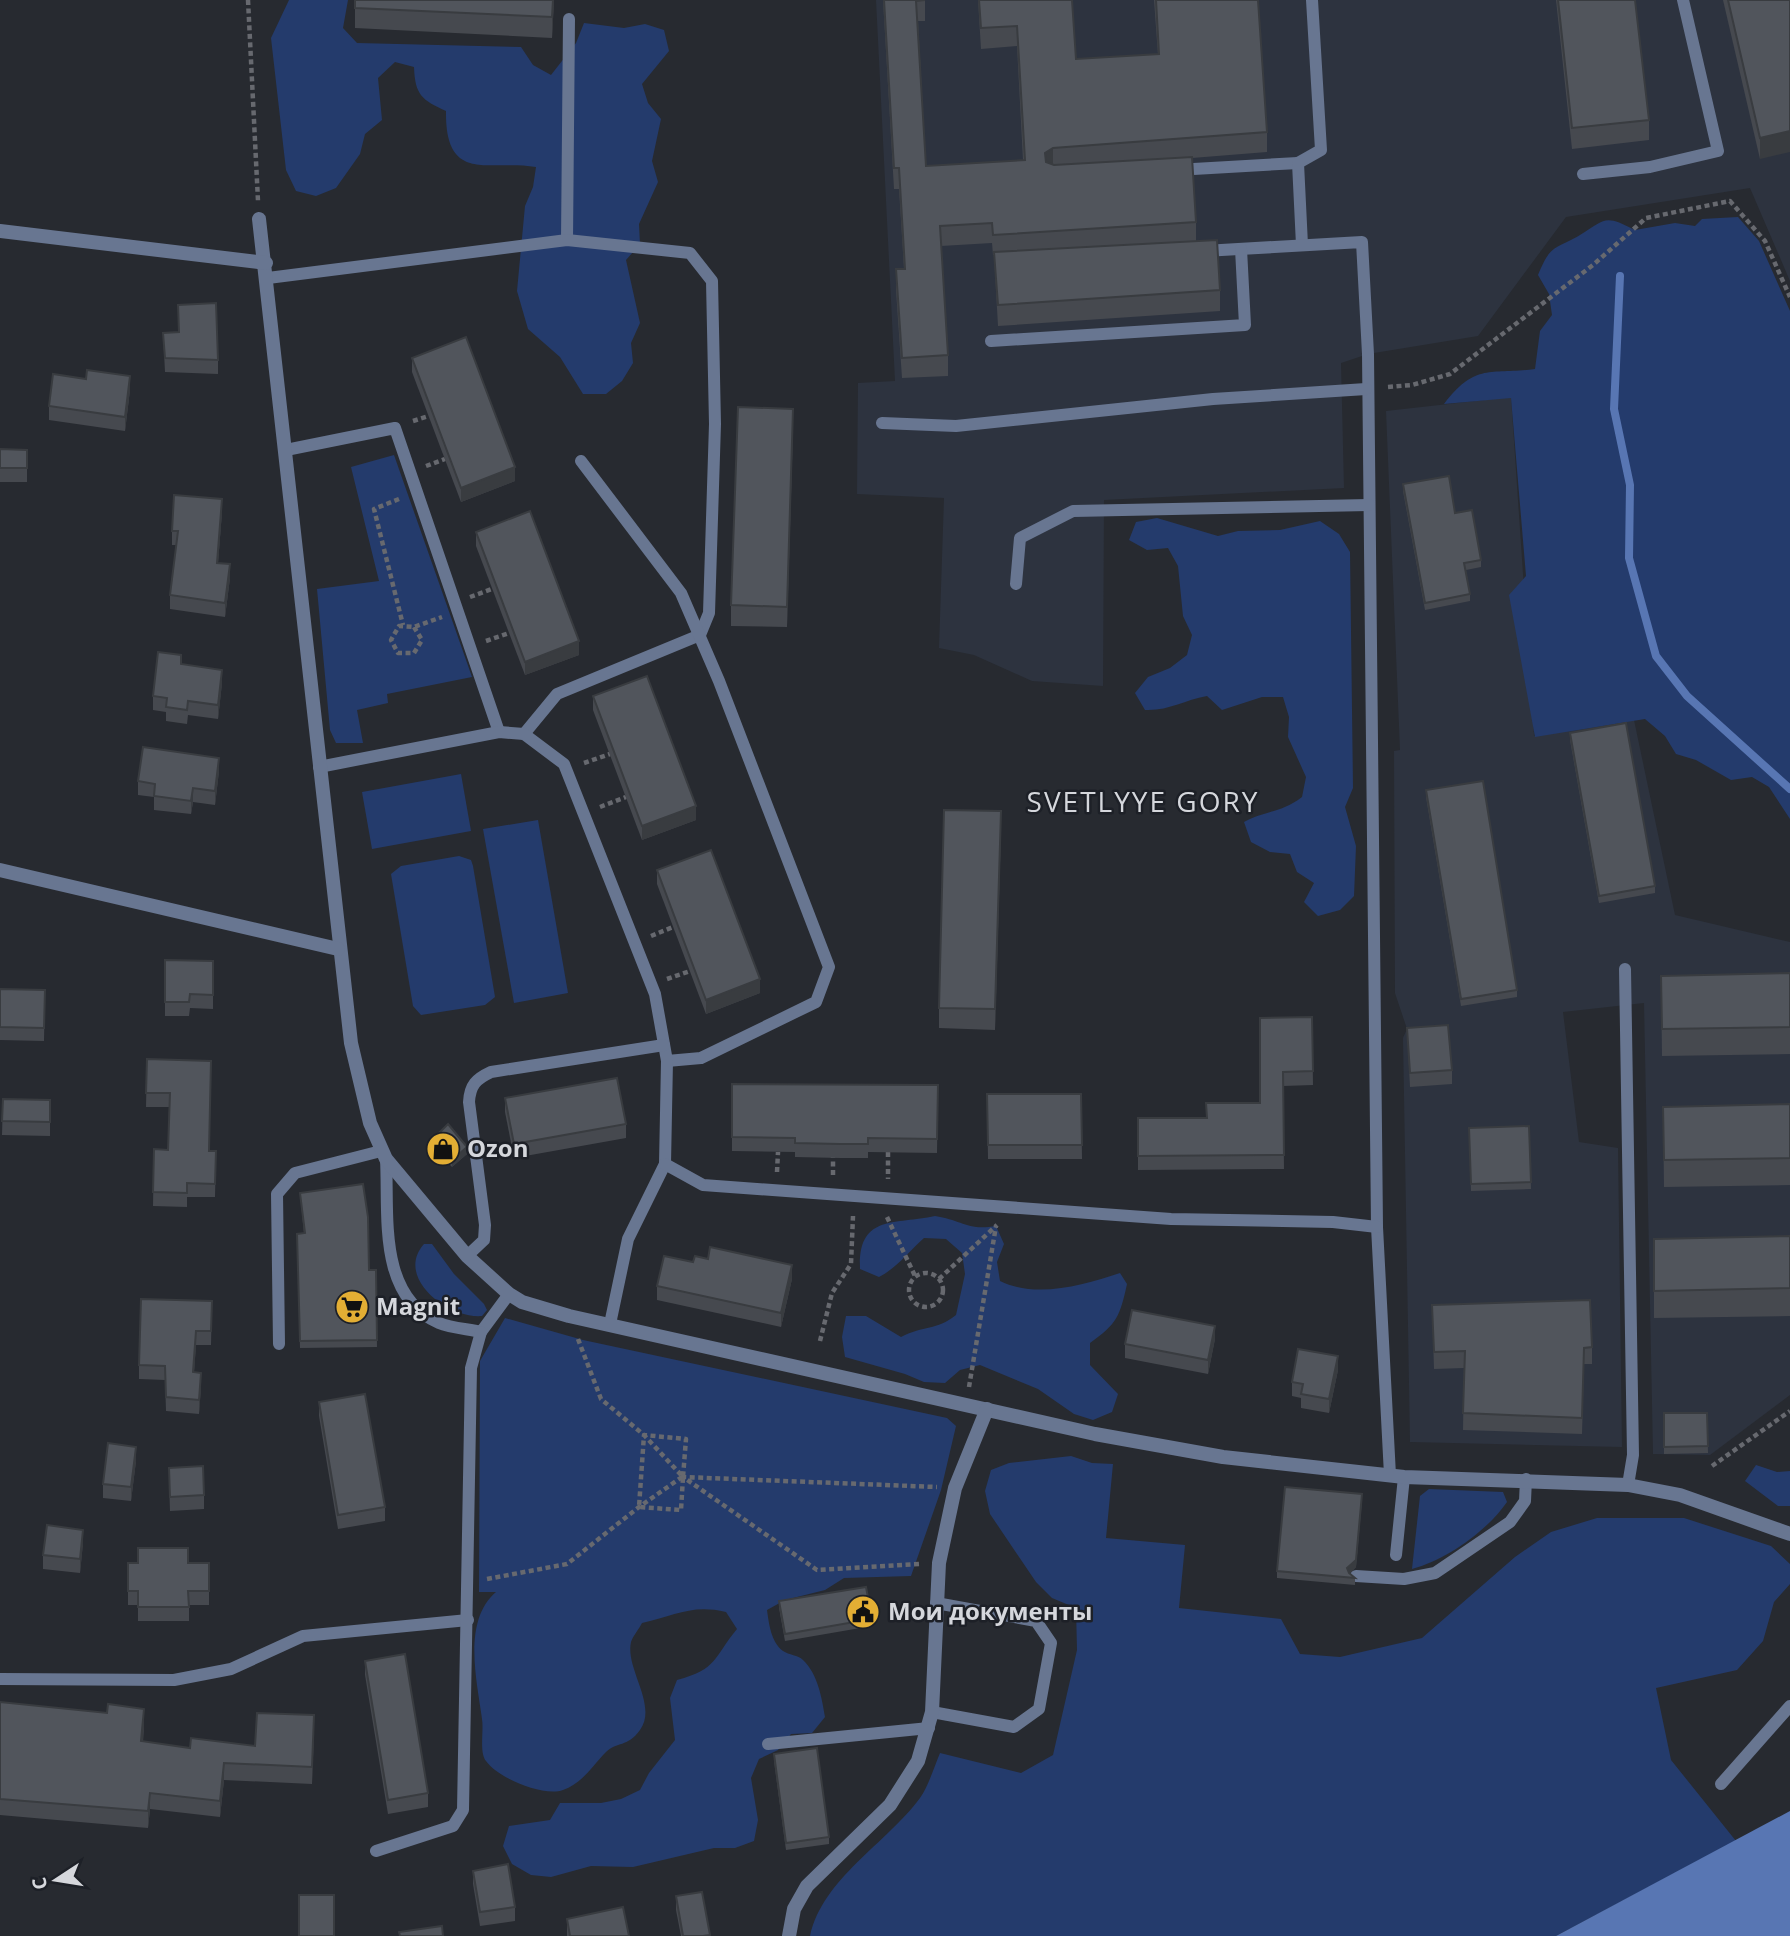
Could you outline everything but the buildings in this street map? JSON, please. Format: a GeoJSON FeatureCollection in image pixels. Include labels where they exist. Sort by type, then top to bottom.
{"type":"FeatureCollection","features":[{"type":"Feature","properties":{"kind":"street"},"geometry":{"type":"LineString","coordinates":[[259,219],[267,271],[338,949],[351,1043],[370,1123],[384,1155],[467,1256],[509,1294],[522,1302],[569,1315],[965,1405],[1223,1457],[1397,1476],[1628,1485],[1680,1495],[1790,1534]]}},
{"type":"Feature","properties":{"kind":"street"},"geometry":{"type":"LineString","coordinates":[[0,232],[267,271]]}},
{"type":"Feature","properties":{"kind":"street"},"geometry":{"type":"LineString","coordinates":[[0,870],[338,949]]}},
{"type":"Feature","properties":{"kind":"street"},"geometry":{"type":"LineString","coordinates":[[789,1936],[794,1909],[807,1886],[890,1805],[918,1761],[932,1712],[939,1563],[955,1488],[987,1409]]}},
{"type":"Feature","properties":{"kind":"lane"},"geometry":{"type":"LineString","coordinates":[[1162,171],[1297,163],[1321,150],[1312,0]]}},
{"type":"Feature","properties":{"kind":"lane"},"geometry":{"type":"LineString","coordinates":[[1583,174],[1650,167],[1718,151],[1684,0]]}},
{"type":"Feature","properties":{"kind":"lane"},"geometry":{"type":"LineString","coordinates":[[567,240],[569,19]]}},
{"type":"Feature","properties":{"kind":"lane"},"geometry":{"type":"LineString","coordinates":[[1297,163],[1303,245]]}},
{"type":"Feature","properties":{"kind":"lane"},"geometry":{"type":"LineString","coordinates":[[267,271],[567,240],[690,253],[712,281],[715,424],[709,613],[700,635],[557,694],[524,734]]}},
{"type":"Feature","properties":{"kind":"lane"},"geometry":{"type":"LineString","coordinates":[[1186,252],[1362,242],[1368,354],[1366,389],[1377,1227],[1397,1476],[1396,1555]]}},
{"type":"Feature","properties":{"kind":"lane"},"geometry":{"type":"LineString","coordinates":[[991,341],[1245,325],[1241,249]]}},
{"type":"Feature","properties":{"kind":"lane"},"geometry":{"type":"LineString","coordinates":[[882,423],[956,426],[1213,399],[1366,389]]}},
{"type":"Feature","properties":{"kind":"lane"},"geometry":{"type":"LineString","coordinates":[[286,450],[396,428],[499,733]]}},
{"type":"Feature","properties":{"kind":"lane"},"geometry":{"type":"LineString","coordinates":[[581,461],[681,593],[700,635],[829,967],[816,1002],[701,1058],[667,1061]]}},
{"type":"Feature","properties":{"kind":"lane"},"geometry":{"type":"LineString","coordinates":[[1016,584],[1020,538],[1073,511],[1368,505]]}},
{"type":"Feature","properties":{"kind":"lane"},"geometry":{"type":"LineString","coordinates":[[319,767],[499,733],[524,734],[564,764],[655,994],[667,1061],[665,1164],[628,1239],[610,1324]]}},
{"type":"Feature","properties":{"kind":"lane"},"geometry":{"type":"LineString","coordinates":[[1625,969],[1633,1455],[1628,1485]]}},
{"type":"Feature","properties":{"kind":"lane"},"geometry":{"type":"LineString","coordinates":[[467,1256],[484,1240],[485,1225],[469,1102],[470,1088],[491,1072],[664,1045]]}},
{"type":"Feature","properties":{"kind":"lane"},"geometry":{"type":"LineString","coordinates":[[279,1344],[277,1194],[295,1173],[384,1155],[392,1268],[406,1300],[439,1323],[481,1332]]}},
{"type":"Feature","properties":{"kind":"lane"},"geometry":{"type":"LineString","coordinates":[[665,1164],[703,1185],[1171,1219],[1333,1222],[1377,1227]]}},
{"type":"Feature","properties":{"kind":"lane"},"geometry":{"type":"LineString","coordinates":[[376,1851],[453,1826],[463,1810],[471,1368],[481,1332],[509,1294]]}},
{"type":"Feature","properties":{"kind":"lane"},"geometry":{"type":"LineString","coordinates":[[1356,1576],[1404,1579],[1435,1573],[1510,1522],[1525,1501],[1526,1479]]}},
{"type":"Feature","properties":{"kind":"lane"},"geometry":{"type":"LineString","coordinates":[[932,1712],[1014,1727],[1040,1709],[1051,1643],[1036,1621],[936,1602]]}},
{"type":"Feature","properties":{"kind":"lane"},"geometry":{"type":"LineString","coordinates":[[0,1679],[174,1679],[231,1669],[303,1636],[468,1620]]}},
{"type":"Feature","properties":{"kind":"lane"},"geometry":{"type":"LineString","coordinates":[[1721,1784],[1790,1706]]}},
{"type":"Feature","properties":{"kind":"lane"},"geometry":{"type":"LineString","coordinates":[[768,1744],[929,1728]]}},
{"type":"Feature","properties":{"kind":"path"},"geometry":{"type":"LineString","coordinates":[[248,0],[259,219]]}},
{"type":"Feature","properties":{"kind":"path"},"geometry":{"type":"LineString","coordinates":[[1366,389],[1412,385],[1450,374],[1593,265],[1646,218],[1730,201],[1765,241],[1790,297]]}},
{"type":"Feature","properties":{"kind":"path"},"geometry":{"type":"LineString","coordinates":[[403,625],[374,509],[417,492]]}},
{"type":"Feature","properties":{"kind":"path"},"geometry":{"type":"LineString","coordinates":[[414,626],[422,640],[419,648],[406,655],[398,653],[391,639],[393,632],[403,625],[414,626],[458,612]]}},
{"type":"Feature","properties":{"kind":"path"},"geometry":{"type":"LineString","coordinates":[[566,770],[610,754]]}},
{"type":"Feature","properties":{"kind":"path"},"geometry":{"type":"LineString","coordinates":[[583,813],[626,797]]}},
{"type":"Feature","properties":{"kind":"path"},"geometry":{"type":"LineString","coordinates":[[888,1152],[883,1198],[915,1276]]}},
{"type":"Feature","properties":{"kind":"path"},"geometry":{"type":"LineString","coordinates":[[820,1341],[832,1293],[850,1264],[855,1196]]}},
{"type":"Feature","properties":{"kind":"path"},"geometry":{"type":"LineString","coordinates":[[939,1279],[1015,1208]]}},
{"type":"Feature","properties":{"kind":"path"},"geometry":{"type":"LineString","coordinates":[[965,1405],[996,1226]]}},
{"type":"Feature","properties":{"kind":"path"},"geometry":{"type":"LineString","coordinates":[[930,1273],[939,1279],[941,1297],[936,1303],[921,1306],[910,1297],[911,1282],[915,1276],[930,1273]]}},
{"type":"Feature","properties":{"kind":"path"},"geometry":{"type":"LineString","coordinates":[[569,1315],[601,1399],[644,1435],[683,1477],[817,1570],[939,1563]]}},
{"type":"Feature","properties":{"kind":"path"},"geometry":{"type":"LineString","coordinates":[[1712,1466],[1790,1411]]}},
{"type":"Feature","properties":{"kind":"path"},"geometry":{"type":"LineString","coordinates":[[639,1507],[681,1510],[686,1438],[644,1435]]}},
{"type":"Feature","properties":{"kind":"path"},"geometry":{"type":"LineString","coordinates":[[639,1507],[644,1435]]}},
{"type":"Feature","properties":{"kind":"path"},"geometry":{"type":"LineString","coordinates":[[469,1582],[567,1564],[639,1507],[683,1477],[955,1488]]}},
{"type":"Feature","properties":{"kind":"shaded area"},"geometry":{"type":"Polygon","coordinates":[[[289,0],[348,0],[343,28],[357,43],[521,47],[533,65],[551,75],[576,43],[584,23],[624,28],[645,24],[664,30],[669,51],[642,84],[648,103],[661,119],[652,161],[658,182],[639,224],[640,244],[626,260],[640,323],[631,343],[633,363],[622,381],[606,394],[583,394],[560,357],[528,329],[517,291],[525,206],[533,187],[536,167],[473,164],[462,159],[453,150],[446,111],[421,95],[416,84],[414,67],[395,62],[378,78],[382,120],[365,134],[360,154],[336,188],[316,196],[296,191],[286,170],[271,38],[289,0]]]}},
{"type":"Feature","properties":{"kind":"shaded area"},"geometry":{"type":"Polygon","coordinates":[[[876,0],[1790,0],[1790,281],[1750,188],[1566,217],[1478,336],[1368,354],[1341,363],[1344,488],[1104,500],[1103,686],[1032,681],[974,655],[939,648],[944,498],[857,494],[858,383],[895,381],[876,0]]]}},
{"type":"Feature","properties":{"kind":"shaded area"},"geometry":{"type":"Polygon","coordinates":[[[1738,217],[1759,241],[1790,311],[1790,819],[1769,787],[1752,777],[1731,780],[1696,760],[1676,754],[1665,736],[1645,719],[1535,737],[1509,595],[1526,576],[1511,398],[1444,404],[1455,391],[1475,376],[1535,369],[1540,331],[1552,315],[1549,294],[1538,275],[1550,252],[1601,222],[1611,220],[1635,230],[1675,223],[1695,226],[1702,219],[1738,217]]]}},
{"type":"Feature","properties":{"kind":"shaded area"},"geometry":{"type":"Polygon","coordinates":[[[1511,397],[1534,736],[1634,720],[1675,915],[1790,942],[1790,1395],[1710,1455],[1653,1454],[1644,1003],[1563,1012],[1579,1142],[1618,1148],[1622,1447],[1410,1442],[1403,1038],[1407,1029],[1395,993],[1394,751],[1400,750],[1386,411],[1511,397]]]}},
{"type":"Feature","properties":{"kind":"shaded area"},"geometry":{"type":"Polygon","coordinates":[[[394,455],[472,677],[387,694],[388,703],[357,710],[363,743],[336,743],[330,730],[317,589],[379,581],[351,467],[394,455]]]}},
{"type":"Feature","properties":{"kind":"shaded area"},"geometry":{"type":"Polygon","coordinates":[[[1157,518],[1218,536],[1238,531],[1280,530],[1320,521],[1339,534],[1350,552],[1353,788],[1345,807],[1356,846],[1354,896],[1340,910],[1318,916],[1304,902],[1314,883],[1297,872],[1290,854],[1270,852],[1251,842],[1244,822],[1287,806],[1302,797],[1306,777],[1288,737],[1289,717],[1283,697],[1262,697],[1222,710],[1207,696],[1162,709],[1145,710],[1135,693],[1148,677],[1170,668],[1187,655],[1192,635],[1183,616],[1178,566],[1168,548],[1147,550],[1129,540],[1136,522],[1157,518]]]}},
{"type":"Feature","properties":{"kind":"shaded area"},"geometry":{"type":"Polygon","coordinates":[[[461,774],[471,831],[372,849],[362,792],[461,774]]]}},
{"type":"Feature","properties":{"kind":"shaded area"},"geometry":{"type":"Polygon","coordinates":[[[538,820],[568,993],[514,1003],[483,829],[538,820]]]}},
{"type":"Feature","properties":{"kind":"shaded area"},"geometry":{"type":"Polygon","coordinates":[[[459,856],[471,860],[473,866],[495,997],[485,1005],[421,1015],[413,1006],[391,874],[401,866],[459,856]]]}},
{"type":"Feature","properties":{"kind":"shaded area"},"geometry":{"type":"Polygon","coordinates":[[[935,1216],[971,1226],[996,1226],[1004,1244],[997,1262],[1000,1281],[1014,1286],[1044,1290],[1091,1282],[1120,1273],[1127,1284],[1119,1312],[1112,1324],[1090,1343],[1090,1365],[1118,1394],[1112,1412],[1093,1420],[1074,1414],[1038,1389],[980,1365],[960,1370],[945,1383],[924,1382],[845,1357],[842,1337],[846,1316],[866,1316],[901,1337],[942,1324],[956,1315],[965,1274],[962,1253],[946,1239],[924,1238],[879,1277],[860,1269],[861,1251],[872,1230],[893,1222],[935,1216]]]}},
{"type":"Feature","properties":{"kind":"shaded area"},"geometry":{"type":"Polygon","coordinates":[[[424,1244],[432,1244],[454,1274],[484,1304],[487,1310],[482,1316],[455,1311],[441,1304],[420,1283],[416,1270],[417,1257],[424,1244]]]}},
{"type":"Feature","properties":{"kind":"shaded area"},"geometry":{"type":"Polygon","coordinates":[[[505,1318],[583,1340],[947,1418],[956,1426],[941,1490],[911,1576],[844,1578],[825,1590],[785,1600],[767,1610],[776,1643],[785,1652],[801,1658],[812,1672],[825,1717],[812,1733],[791,1734],[778,1750],[759,1759],[751,1778],[758,1820],[754,1841],[735,1848],[714,1848],[633,1867],[591,1866],[551,1877],[531,1875],[512,1864],[503,1846],[509,1826],[550,1820],[560,1803],[601,1803],[621,1799],[640,1790],[649,1773],[675,1740],[670,1698],[677,1680],[708,1667],[737,1629],[726,1612],[703,1609],[642,1623],[631,1642],[630,1653],[643,1698],[645,1720],[635,1736],[606,1752],[582,1779],[570,1787],[554,1791],[533,1788],[500,1774],[486,1761],[475,1670],[475,1635],[485,1604],[496,1592],[479,1592],[480,1361],[505,1318]]]}},
{"type":"Feature","properties":{"kind":"shaded area"},"geometry":{"type":"Polygon","coordinates":[[[1071,1456],[1092,1463],[1113,1464],[1106,1538],[1185,1545],[1179,1608],[1281,1619],[1300,1654],[1340,1657],[1422,1638],[1515,1557],[1551,1532],[1597,1518],[1684,1518],[1771,1546],[1790,1564],[1790,1584],[1774,1602],[1763,1641],[1737,1670],[1656,1688],[1671,1760],[1736,1841],[1556,1936],[810,1936],[817,1915],[828,1896],[857,1862],[920,1798],[940,1753],[1021,1773],[1053,1755],[1077,1650],[1076,1608],[1052,1598],[1036,1582],[990,1514],[985,1491],[991,1470],[1009,1463],[1071,1456]]]}},
{"type":"Feature","properties":{"kind":"shaded area"},"geometry":{"type":"Polygon","coordinates":[[[1756,1465],[1777,1472],[1790,1471],[1790,1506],[1778,1506],[1745,1481],[1756,1465]]]}},
{"type":"Feature","properties":{"kind":"shaded area"},"geometry":{"type":"Polygon","coordinates":[[[1429,1489],[1503,1492],[1507,1502],[1499,1513],[1465,1543],[1438,1559],[1412,1569],[1420,1496],[1429,1489]]]}},
{"type":"Feature","properties":{"kind":"shaded area"},"geometry":{"type":"Polygon","coordinates":[[[1790,1811],[1790,1936],[1556,1936],[1790,1811]]]}},
{"type":"Feature","properties":{"kind":"waterway"},"geometry":{"type":"LineString","coordinates":[[1620,276],[1614,409],[1630,485],[1629,558],[1656,656],[1687,696],[1790,789]]}},
{"type":"Feature","properties":{"kind":"place","name":"Ozon"},"geometry":{"type":"Point","coordinates":[443,1149]}},
{"type":"Feature","properties":{"kind":"place","name":"Magnit"},"geometry":{"type":"Point","coordinates":[352,1307]}},
{"type":"Feature","properties":{"kind":"place","name":"Мои документы"},"geometry":{"type":"Point","coordinates":[863,1612]}},
{"type":"Feature","properties":{"kind":"district","name":"SVETLYYE GORY"},"geometry":{"type":"Point","coordinates":[1143,802]}}]}
